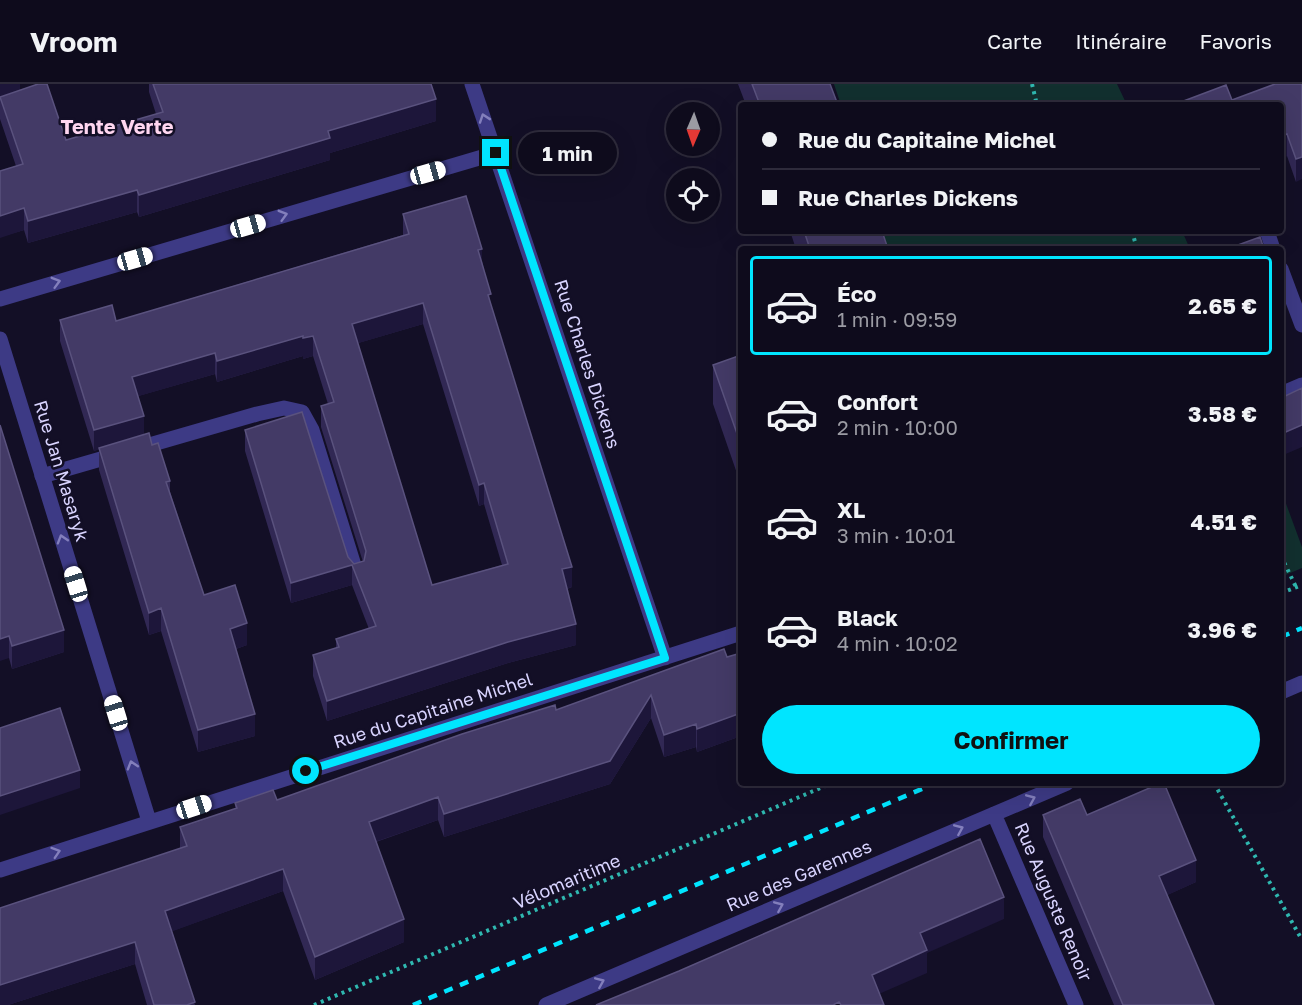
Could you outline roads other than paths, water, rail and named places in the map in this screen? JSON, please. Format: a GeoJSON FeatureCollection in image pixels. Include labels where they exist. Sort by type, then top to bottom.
{"type":"FeatureCollection","features":[{"type":"Feature","properties":{"kind":"street","name":"Rue Charles Dickens"},"geometry":{"type":"LineString","coordinates":[[472,84],[665,658]]}},
{"type":"Feature","properties":{"kind":"street"},"geometry":{"type":"LineString","coordinates":[[0,299],[496,153]]}},
{"type":"Feature","properties":{"kind":"street"},"geometry":{"type":"LineString","coordinates":[[1284,277],[1302,325]]}},
{"type":"Feature","properties":{"kind":"street","name":"Rue Jan Masaryk"},"geometry":{"type":"LineString","coordinates":[[0,339],[149,821]]}},
{"type":"Feature","properties":{"kind":"street"},"geometry":{"type":"LineString","coordinates":[[1284,393],[1302,385]]}},
{"type":"Feature","properties":{"kind":"street"},"geometry":{"type":"LineString","coordinates":[[42,476],[257,414],[284,408],[302,412],[312,430],[357,574]]}},
{"type":"Feature","properties":{"kind":"street","name":"Rue du Capitaine Michel"},"geometry":{"type":"LineString","coordinates":[[0,870],[738,634]]}},
{"type":"Feature","properties":{"kind":"street"},"geometry":{"type":"LineString","coordinates":[[1284,691],[1302,683]]}},
{"type":"Feature","properties":{"kind":"street","name":"Rue des Garennes"},"geometry":{"type":"LineString","coordinates":[[546,1005],[1060,786]]}},
{"type":"Feature","properties":{"kind":"street","name":"Rue Auguste Renoir"},"geometry":{"type":"LineString","coordinates":[[994,814],[1076,1005]]}},
{"type":"Feature","properties":{"kind":"railway"},"geometry":{"type":"LineString","coordinates":[[1284,636],[1302,628]]}},
{"type":"Feature","properties":{"kind":"railway"},"geometry":{"type":"LineString","coordinates":[[413,1005],[929,786]]}},
{"type":"Feature","properties":{"kind":"district","name":"Tente Verte"},"geometry":{"type":"Point","coordinates":[117,127]}}]}
